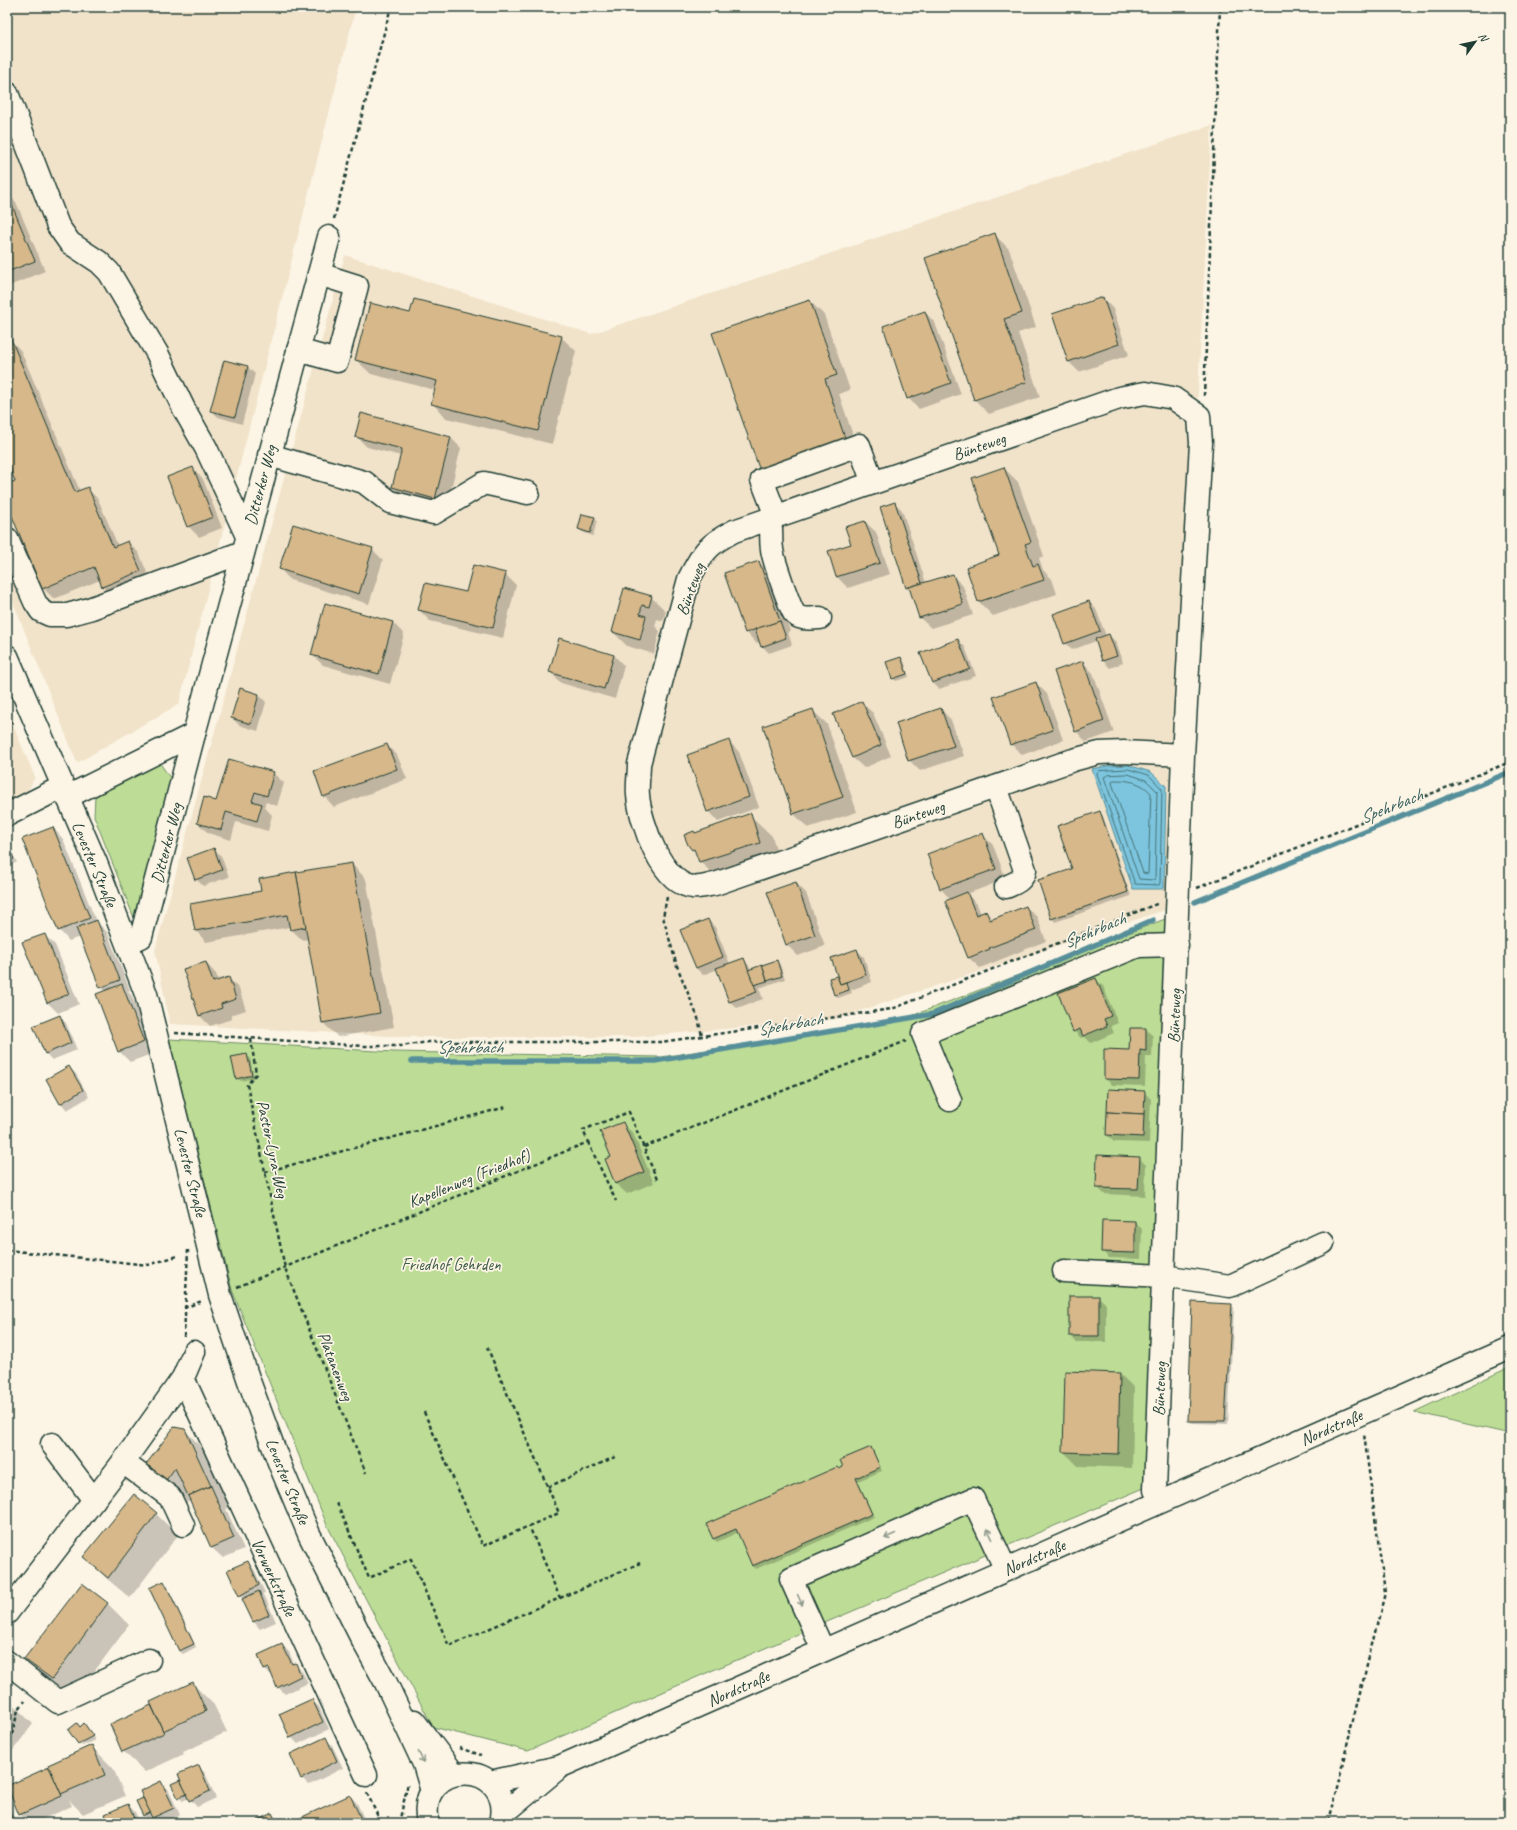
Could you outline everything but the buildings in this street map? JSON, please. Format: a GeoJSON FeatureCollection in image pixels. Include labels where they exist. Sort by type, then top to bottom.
{"type":"FeatureCollection","features":[{"type":"Feature","properties":{"kind":"street"},"geometry":{"type":"LineString","coordinates":[[7,93],[58,226],[70,243],[99,262],[109,272],[157,354],[184,409],[206,448],[245,544],[89,609],[59,616],[50,615],[41,611],[35,602],[7,539]]}},
{"type":"Feature","properties":{"kind":"street","name":"Ditterker Weg"},"geometry":{"type":"LineString","coordinates":[[128,943],[141,937],[245,544],[329,237]]}},
{"type":"Feature","properties":{"kind":"street"},"geometry":{"type":"LineString","coordinates":[[298,350],[337,360],[357,286],[319,274]]}},
{"type":"Feature","properties":{"kind":"street","name":"Bünteweg"},"geometry":{"type":"LineString","coordinates":[[1161,1501],[1155,1490],[1177,945],[1183,756],[1201,442],[1199,416],[1173,398],[1145,393],[1119,398],[772,517],[734,531],[714,542],[700,557],[689,579],[639,764],[638,795],[646,829],[661,864],[675,880],[693,887],[715,884],[1073,760],[1099,753],[1124,752],[1183,756]]}},
{"type":"Feature","properties":{"kind":"street"},"geometry":{"type":"LineString","coordinates":[[820,618],[805,619],[794,613],[775,561],[772,548],[772,517],[762,480],[859,445],[873,483]]}},
{"type":"Feature","properties":{"kind":"street"},"geometry":{"type":"LineString","coordinates":[[269,455],[364,482],[390,502],[434,513],[484,483],[528,493]]}},
{"type":"Feature","properties":{"kind":"street","name":"Levester Straße"},"geometry":{"type":"LineString","coordinates":[[7,656],[64,792],[96,863],[128,943],[146,994],[220,1295],[249,1381],[280,1465],[309,1534],[362,1641],[386,1683],[424,1764],[432,1791]]}},
{"type":"Feature","properties":{"kind":"street"},"geometry":{"type":"LineString","coordinates":[[7,815],[64,792],[194,734]]}},
{"type":"Feature","properties":{"kind":"street"},"geometry":{"type":"LineString","coordinates":[[996,787],[1025,870],[1024,877],[1020,881],[1006,887]]}},
{"type":"Feature","properties":{"kind":"street"},"geometry":{"type":"LineString","coordinates":[[950,1100],[923,1034],[1138,946],[1177,945]]}},
{"type":"Feature","properties":{"kind":"street"},"geometry":{"type":"LineString","coordinates":[[1064,1271],[1164,1276],[1230,1286],[1323,1243]]}},
{"type":"Feature","properties":{"kind":"street"},"geometry":{"type":"LineString","coordinates":[[7,1613],[123,1462],[183,1378],[189,1346]]}},
{"type":"Feature","properties":{"kind":"street","name":"Nordstraße"},"geometry":{"type":"LineString","coordinates":[[490,1782],[559,1767],[1510,1348]]}},
{"type":"Feature","properties":{"kind":"street","name":"Vorwerkstraße"},"geometry":{"type":"LineString","coordinates":[[183,1378],[366,1775]]}},
{"type":"Feature","properties":{"kind":"street"},"geometry":{"type":"LineString","coordinates":[[52,1444],[94,1500]]}},
{"type":"Feature","properties":{"kind":"street"},"geometry":{"type":"LineString","coordinates":[[123,1462],[170,1497],[182,1525]]}},
{"type":"Feature","properties":{"kind":"street"},"geometry":{"type":"LineString","coordinates":[[823,1650],[791,1580],[972,1499],[1006,1570]]}},
{"type":"Feature","properties":{"kind":"street"},"geometry":{"type":"LineString","coordinates":[[7,1662],[58,1702],[149,1660]]}},
{"type":"Feature","properties":{"kind":"street","name":"Levester Straße"},"geometry":{"type":"LineString","coordinates":[[386,1683],[454,1774]]}},
{"type":"Feature","properties":{"kind":"street","name":"Nordstraße"},"geometry":{"type":"LineString","coordinates":[[502,1819],[559,1767]]}},
{"type":"Feature","properties":{"kind":"street"},"geometry":{"type":"LineString","coordinates":[[425,1820],[432,1791],[445,1778],[454,1774],[469,1773],[480,1776],[490,1782],[498,1791],[502,1802],[502,1819]]}},
{"type":"Feature","properties":{"kind":"path"},"geometry":{"type":"LineString","coordinates":[[329,237],[391,7]]}},
{"type":"Feature","properties":{"kind":"path"},"geometry":{"type":"LineString","coordinates":[[1199,416],[1204,394],[1220,7]]}},
{"type":"Feature","properties":{"kind":"path"},"geometry":{"type":"LineString","coordinates":[[7,751],[12,712]]}},
{"type":"Feature","properties":{"kind":"path"},"geometry":{"type":"LineString","coordinates":[[156,1033],[379,1046],[401,1046],[429,1042],[661,1042],[892,1009],[1178,896],[1510,762]]}},
{"type":"Feature","properties":{"kind":"path"},"geometry":{"type":"LineString","coordinates":[[675,880],[665,901],[663,917],[677,966],[698,1018],[702,1036]]}},
{"type":"Feature","properties":{"kind":"path"},"geometry":{"type":"LineString","coordinates":[[644,1147],[923,1034]]}},
{"type":"Feature","properties":{"kind":"path","name":"Pastor-Lyra-Weg"},"geometry":{"type":"LineString","coordinates":[[250,1039],[256,1074],[247,1085],[285,1268]]}},
{"type":"Feature","properties":{"kind":"path"},"geometry":{"type":"LineString","coordinates":[[265,1172],[506,1106]]}},
{"type":"Feature","properties":{"kind":"path"},"geometry":{"type":"LineString","coordinates":[[616,1201],[583,1130],[629,1112],[658,1182]]}},
{"type":"Feature","properties":{"kind":"path","name":"Kapellenweg (Friedhof)"},"geometry":{"type":"LineString","coordinates":[[232,1290],[588,1142]]}},
{"type":"Feature","properties":{"kind":"path"},"geometry":{"type":"LineString","coordinates":[[188,1244],[189,1346]]}},
{"type":"Feature","properties":{"kind":"path"},"geometry":{"type":"LineString","coordinates":[[7,1250],[148,1265],[177,1256]]}},
{"type":"Feature","properties":{"kind":"path","name":"Platanenweg"},"geometry":{"type":"LineString","coordinates":[[285,1268],[366,1473]]}},
{"type":"Feature","properties":{"kind":"path"},"geometry":{"type":"LineString","coordinates":[[424,1412],[483,1546],[559,1513],[487,1347]]}},
{"type":"Feature","properties":{"kind":"path"},"geometry":{"type":"LineString","coordinates":[[1327,1823],[1385,1593],[1364,1434],[1356,1416]]}},
{"type":"Feature","properties":{"kind":"path"},"geometry":{"type":"LineString","coordinates":[[548,1487],[617,1456]]}},
{"type":"Feature","properties":{"kind":"path"},"geometry":{"type":"LineString","coordinates":[[337,1503],[369,1578],[411,1559],[449,1646],[640,1563]]}},
{"type":"Feature","properties":{"kind":"path"},"geometry":{"type":"LineString","coordinates":[[529,1526],[560,1598]]}},
{"type":"Feature","properties":{"kind":"path"},"geometry":{"type":"LineString","coordinates":[[12,1735],[18,1710],[26,1701]]}},
{"type":"Feature","properties":{"kind":"path"},"geometry":{"type":"LineString","coordinates":[[366,1775],[365,1789],[381,1823]]}},
{"type":"Feature","properties":{"kind":"shaded area"},"geometry":{"type":"Polygon","coordinates":[[[7,7],[356,7],[179,704],[77,763],[7,587],[7,7]]]}},
{"type":"Feature","properties":{"kind":"shaded area"},"geometry":{"type":"Polygon","coordinates":[[[1212,125],[1171,908],[836,1019],[636,1037],[407,1037],[170,1024],[155,950],[345,255],[591,334],[1212,125]]]}},
{"type":"Feature","properties":{"kind":"shaded area"},"geometry":{"type":"Polygon","coordinates":[[[7,711],[35,777],[27,793],[7,803],[7,711]]]}},
{"type":"Feature","properties":{"kind":"green space"},"geometry":{"type":"Polygon","coordinates":[[[159,762],[171,779],[134,918],[94,816],[95,796],[159,762]]]}},
{"type":"Feature","properties":{"kind":"green space","name":"Friedhof Gehrden"},"geometry":{"type":"Polygon","coordinates":[[[1173,916],[1144,1488],[711,1671],[528,1751],[433,1727],[327,1525],[232,1290],[169,1039],[394,1052],[661,1057],[901,1020],[1173,916]]]}},
{"type":"Feature","properties":{"kind":"green space"},"geometry":{"type":"Polygon","coordinates":[[[1510,1367],[1510,1434],[1414,1412],[1510,1367]]]}},
{"type":"Feature","properties":{"kind":"water"},"geometry":{"type":"Polygon","coordinates":[[[1128,765],[1151,772],[1166,786],[1164,889],[1133,889],[1092,769],[1107,766],[1128,765]]]}},
{"type":"Feature","properties":{"kind":"waterway","name":"Spehrbach"},"geometry":{"type":"LineString","coordinates":[[1195,902],[1510,772]]}},
{"type":"Feature","properties":{"kind":"waterway","name":"Spehrbach"},"geometry":{"type":"LineString","coordinates":[[412,1061],[655,1061],[933,1014],[1153,920]]}}]}
